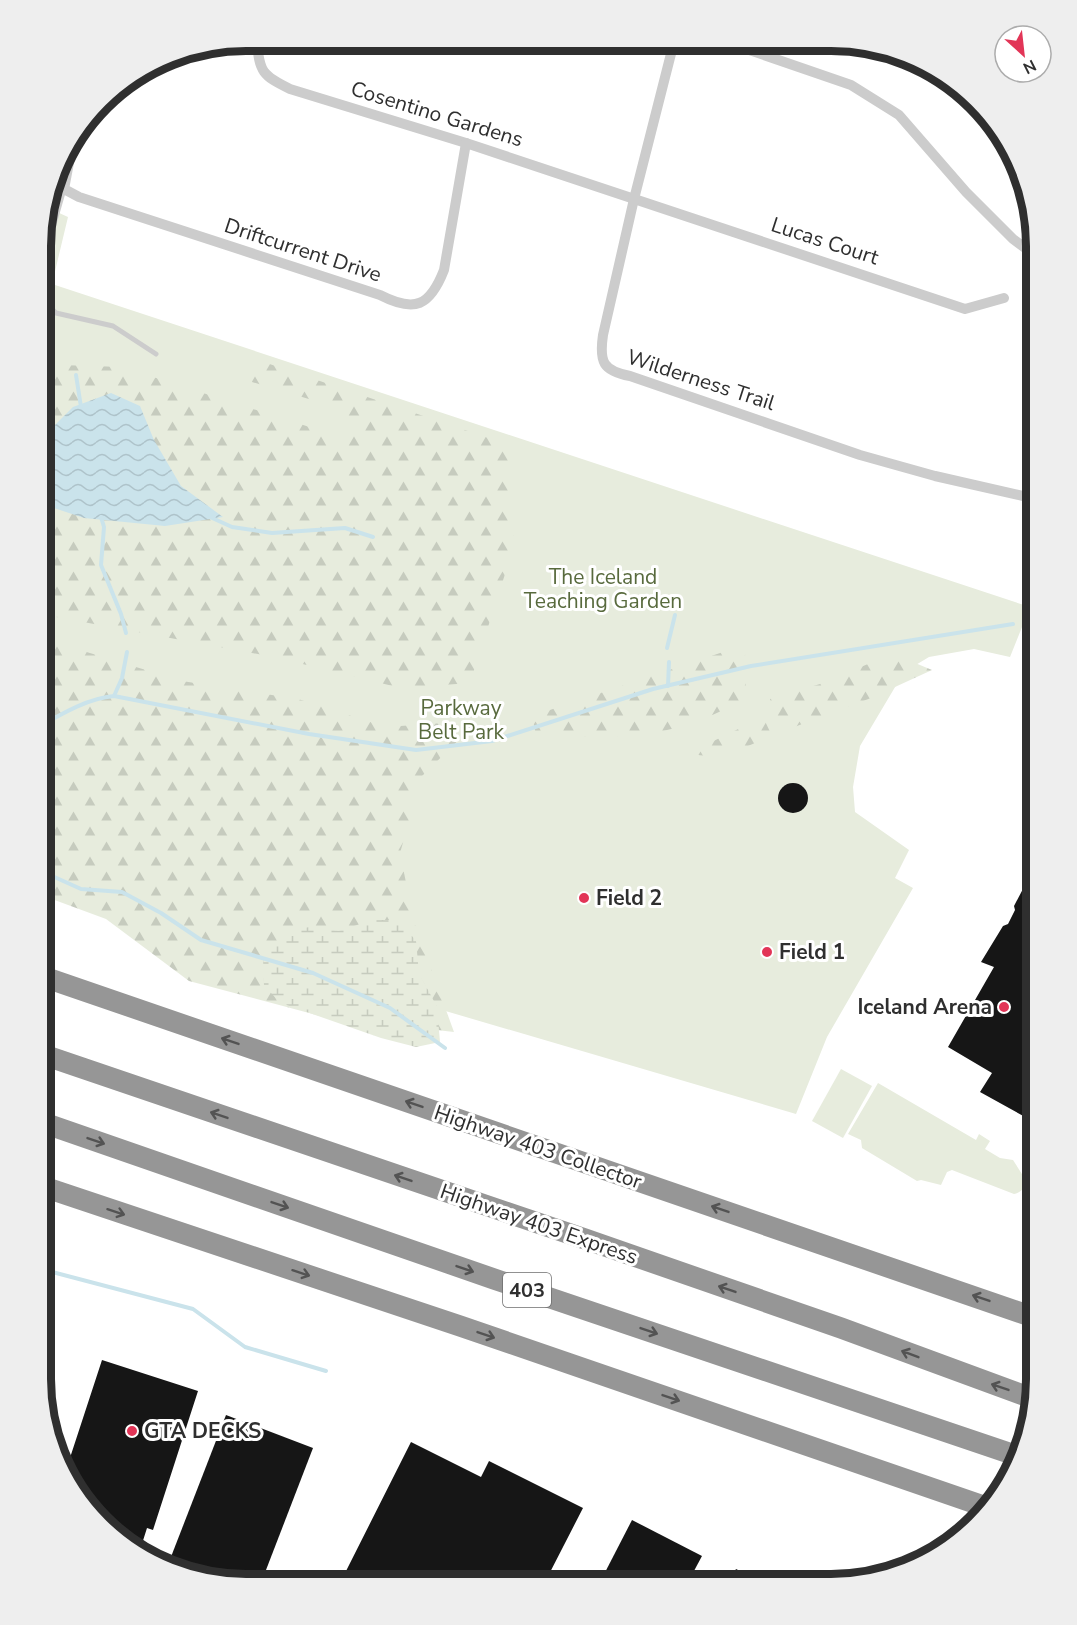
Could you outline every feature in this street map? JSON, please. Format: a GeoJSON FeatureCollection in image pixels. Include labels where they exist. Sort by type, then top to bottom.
{"type":"FeatureCollection","features":[{"type":"Feature","properties":{"kind":"highway","name":"Highway 403 Collector"},"geometry":{"type":"LineString","coordinates":[[51,979],[1026,1315]]}},
{"type":"Feature","properties":{"kind":"highway","name":"Highway 403 Express"},"geometry":{"type":"LineString","coordinates":[[51,1057],[741,1293],[1025,1396]]}},
{"type":"Feature","properties":{"kind":"highway","name":"403"},"geometry":{"type":"LineString","coordinates":[[51,1125],[1011,1454]]}},
{"type":"Feature","properties":{"kind":"highway"},"geometry":{"type":"LineString","coordinates":[[51,1189],[483,1334],[980,1505]]}},
{"type":"Feature","properties":{"kind":"street","name":"Cosentino Gardens"},"geometry":{"type":"LineString","coordinates":[[258,51],[258,62],[269,79],[290,90],[466,143],[634,199]]}},
{"type":"Feature","properties":{"kind":"street","name":"Wilderness Trail"},"geometry":{"type":"LineString","coordinates":[[672,51],[634,199],[603,335],[601,352],[609,369],[614,373],[630,376],[860,455],[935,476],[1026,497]]}},
{"type":"Feature","properties":{"kind":"street"},"geometry":{"type":"LineString","coordinates":[[752,51],[851,86],[899,115],[966,192],[1013,239],[1026,249]]}},
{"type":"Feature","properties":{"kind":"street","name":"Driftcurrent Drive"},"geometry":{"type":"LineString","coordinates":[[64,189],[79,197],[380,295],[395,303],[406,306],[420,305],[438,285],[444,270],[466,143]]}},
{"type":"Feature","properties":{"kind":"street"},"geometry":{"type":"LineString","coordinates":[[64,189],[68,166]]}},
{"type":"Feature","properties":{"kind":"street","name":"Lucas Court"},"geometry":{"type":"LineString","coordinates":[[634,199],[965,309],[1004,298]]}},
{"type":"Feature","properties":{"kind":"lane"},"geometry":{"type":"LineString","coordinates":[[52,234],[64,189]]}},
{"type":"Feature","properties":{"kind":"lane"},"geometry":{"type":"LineString","coordinates":[[51,309],[56,314],[113,326],[156,354]]}},
{"type":"Feature","properties":{"kind":"green space","name":"Parkway Belt Park"},"geometry":{"type":"Polygon","coordinates":[[[55,211],[68,217],[52,284],[1026,606],[1026,617],[1010,657],[974,649],[929,657],[904,672],[860,746],[853,787],[855,812],[909,850],[895,878],[913,888],[827,1037],[796,1114],[374,990],[51,873],[51,246],[55,211]]]}},
{"type":"Feature","properties":{"kind":"green space"},"geometry":{"type":"Polygon","coordinates":[[[252,358],[512,446],[514,546],[470,683],[401,688],[274,657],[56,617],[51,613],[51,390],[60,365],[122,367],[350,440],[342,409],[252,382],[252,358]]]}},
{"type":"Feature","properties":{"kind":"green space"},"geometry":{"type":"Polygon","coordinates":[[[51,643],[182,681],[298,699],[386,727],[444,723],[485,714],[422,776],[400,853],[414,922],[454,1032],[324,1017],[189,981],[106,919],[51,899],[51,643]]]}},
{"type":"Feature","properties":{"kind":"green space"},"geometry":{"type":"Polygon","coordinates":[[[735,648],[745,653],[746,699],[712,715],[680,727],[640,735],[598,737],[536,735],[532,716],[735,648]]]}},
{"type":"Feature","properties":{"kind":"green space"},"geometry":{"type":"Polygon","coordinates":[[[908,660],[932,670],[871,698],[781,732],[770,699],[820,684],[868,664],[908,660]]]}},
{"type":"Feature","properties":{"kind":"green space"},"geometry":{"type":"Polygon","coordinates":[[[763,717],[772,736],[723,754],[703,756],[694,754],[695,750],[763,717]]]}},
{"type":"Feature","properties":{"kind":"green space"},"geometry":{"type":"Polygon","coordinates":[[[373,920],[399,920],[416,941],[419,973],[437,1007],[440,1042],[416,1047],[381,1038],[281,1003],[264,986],[263,957],[286,931],[316,926],[338,931],[373,920]]]}},
{"type":"Feature","properties":{"kind":"green space"},"geometry":{"type":"Polygon","coordinates":[[[841,1069],[872,1086],[843,1138],[812,1121],[841,1069]]]}},
{"type":"Feature","properties":{"kind":"green space"},"geometry":{"type":"Polygon","coordinates":[[[878,1083],[976,1140],[979,1134],[990,1141],[985,1149],[1000,1158],[1013,1160],[1026,1184],[1014,1194],[952,1170],[947,1172],[941,1185],[917,1181],[862,1148],[861,1140],[848,1134],[878,1083]]]}},
{"type":"Feature","properties":{"kind":"water"},"geometry":{"type":"Polygon","coordinates":[[[111,393],[140,406],[154,440],[181,486],[223,517],[165,526],[84,518],[51,507],[51,429],[73,407],[111,393]]]}},
{"type":"Feature","properties":{"kind":"building"},"geometry":{"type":"Polygon","coordinates":[[[793,783],[804,787],[808,798],[804,809],[793,813],[782,809],[778,798],[782,787],[793,783]]]}},
{"type":"Feature","properties":{"kind":"building","name":"Iceland Arena"},"geometry":{"type":"Polygon","coordinates":[[[1026,883],[1026,1117],[980,1092],[992,1073],[948,1047],[994,967],[981,962],[1003,926],[1008,924],[1015,910],[1014,906],[1026,883]]]}},
{"type":"Feature","properties":{"kind":"building","name":"GTA DECKS"},"geometry":{"type":"Polygon","coordinates":[[[102,1360],[198,1391],[153,1530],[147,1528],[142,1544],[108,1517],[91,1498],[69,1460],[102,1360]]]}},
{"type":"Feature","properties":{"kind":"building"},"geometry":{"type":"Polygon","coordinates":[[[226,1415],[313,1448],[264,1574],[221,1572],[170,1559],[226,1415]]]}},
{"type":"Feature","properties":{"kind":"building"},"geometry":{"type":"Polygon","coordinates":[[[411,1442],[481,1477],[489,1461],[583,1508],[549,1574],[345,1574],[411,1442]]]}},
{"type":"Feature","properties":{"kind":"building"},"geometry":{"type":"Polygon","coordinates":[[[632,1520],[702,1556],[692,1574],[604,1574],[632,1520]]]}},
{"type":"Feature","properties":{"kind":"building"},"geometry":{"type":"Polygon","coordinates":[[[736,1569],[746,1574],[733,1574],[736,1569]]]}},
{"type":"Feature","properties":{"kind":"waterway"},"geometry":{"type":"LineString","coordinates":[[76,375],[81,407]]}},
{"type":"Feature","properties":{"kind":"waterway"},"geometry":{"type":"LineString","coordinates":[[101,517],[104,527],[101,565],[121,614],[126,633]]}},
{"type":"Feature","properties":{"kind":"waterway"},"geometry":{"type":"LineString","coordinates":[[210,517],[232,527],[272,533],[345,528],[373,537]]}},
{"type":"Feature","properties":{"kind":"waterway"},"geometry":{"type":"LineString","coordinates":[[667,648],[675,615]]}},
{"type":"Feature","properties":{"kind":"waterway"},"geometry":{"type":"LineString","coordinates":[[51,720],[86,703],[114,696],[309,734],[416,750],[492,741],[653,689],[751,666],[1013,624]]}},
{"type":"Feature","properties":{"kind":"waterway"},"geometry":{"type":"LineString","coordinates":[[114,696],[122,678],[127,652]]}},
{"type":"Feature","properties":{"kind":"waterway"},"geometry":{"type":"LineString","coordinates":[[668,686],[669,662]]}},
{"type":"Feature","properties":{"kind":"waterway"},"geometry":{"type":"LineString","coordinates":[[51,876],[81,889],[122,892],[161,913],[201,940],[313,973],[390,1008],[445,1048]]}},
{"type":"Feature","properties":{"kind":"waterway"},"geometry":{"type":"LineString","coordinates":[[51,1272],[193,1309],[245,1347],[326,1371]]}},
{"type":"Feature","properties":{"kind":"place","name":"Field 2"},"geometry":{"type":"Point","coordinates":[584,898]}},
{"type":"Feature","properties":{"kind":"place","name":"Field 1"},"geometry":{"type":"Point","coordinates":[767,952]}},
{"type":"Feature","properties":{"kind":"place","name":"Iceland Arena"},"geometry":{"type":"Point","coordinates":[1004,1007]}},
{"type":"Feature","properties":{"kind":"place","name":"GTA DECKS"},"geometry":{"type":"Point","coordinates":[132,1431]}},
{"type":"Feature","properties":{"kind":"park label","name":"The Iceland Teaching Garden"},"geometry":{"type":"Point","coordinates":[603,589]}}]}
